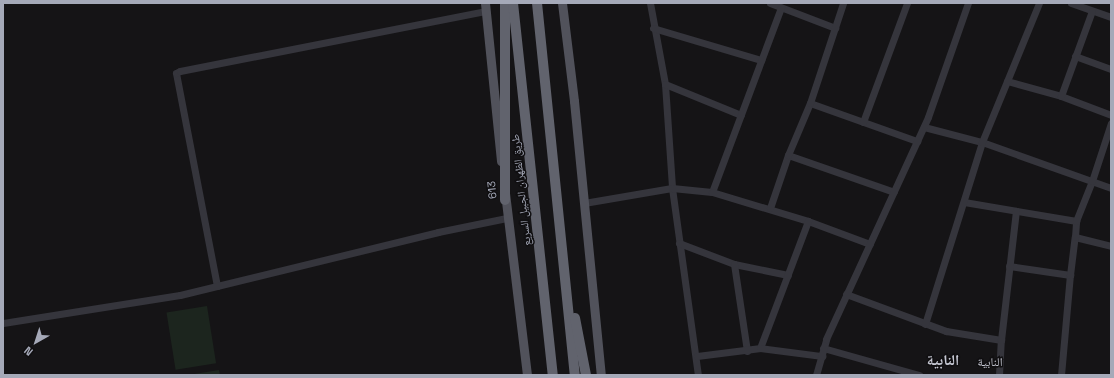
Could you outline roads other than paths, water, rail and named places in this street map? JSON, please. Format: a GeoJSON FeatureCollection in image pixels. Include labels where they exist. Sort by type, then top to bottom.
{"type":"FeatureCollection","features":[{"type":"Feature","properties":{"kind":"highway"},"geometry":{"type":"LineString","coordinates":[[505,3],[505,200]]}},
{"type":"Feature","properties":{"kind":"highway","name":"طريق الظهران الجبيل السريع"},"geometry":{"type":"LineString","coordinates":[[513,3],[553,375]]}},
{"type":"Feature","properties":{"kind":"highway"},"geometry":{"type":"LineString","coordinates":[[537,3],[575,375]]}},
{"type":"Feature","properties":{"kind":"highway"},"geometry":{"type":"LineString","coordinates":[[562,249],[586,375]]}},
{"type":"Feature","properties":{"kind":"main road"},"geometry":{"type":"LineString","coordinates":[[562,3],[574,101],[601,375]]}},
{"type":"Feature","properties":{"kind":"main road","name":"613"},"geometry":{"type":"LineString","coordinates":[[485,7],[507,218],[527,375]]}},
{"type":"Feature","properties":{"kind":"street"},"geometry":{"type":"LineString","coordinates":[[650,3],[653,28],[665,84],[672,188],[679,244],[697,356],[698,375]]}},
{"type":"Feature","properties":{"kind":"street"},"geometry":{"type":"LineString","coordinates":[[770,3],[835,28]]}},
{"type":"Feature","properties":{"kind":"street"},"geometry":{"type":"LineString","coordinates":[[770,208],[788,155],[810,103],[843,3]]}},
{"type":"Feature","properties":{"kind":"street"},"geometry":{"type":"LineString","coordinates":[[863,122],[907,3]]}},
{"type":"Feature","properties":{"kind":"street"},"geometry":{"type":"LineString","coordinates":[[816,375],[826,339],[924,127],[968,3]]}},
{"type":"Feature","properties":{"kind":"street"},"geometry":{"type":"LineString","coordinates":[[925,324],[982,142],[1039,3]]}},
{"type":"Feature","properties":{"kind":"street"},"geometry":{"type":"LineString","coordinates":[[1071,3],[1111,17]]}},
{"type":"Feature","properties":{"kind":"street"},"geometry":{"type":"LineString","coordinates":[[217,286],[176,73],[485,7]]}},
{"type":"Feature","properties":{"kind":"street"},"geometry":{"type":"LineString","coordinates":[[712,192],[781,7]]}},
{"type":"Feature","properties":{"kind":"street"},"geometry":{"type":"LineString","coordinates":[[1060,96],[1092,10]]}},
{"type":"Feature","properties":{"kind":"street"},"geometry":{"type":"LineString","coordinates":[[653,28],[761,60]]}},
{"type":"Feature","properties":{"kind":"street"},"geometry":{"type":"LineString","coordinates":[[1076,56],[1111,69]]}},
{"type":"Feature","properties":{"kind":"street"},"geometry":{"type":"LineString","coordinates":[[1007,81],[1060,96],[1111,115]]}},
{"type":"Feature","properties":{"kind":"street"},"geometry":{"type":"LineString","coordinates":[[665,84],[741,115]]}},
{"type":"Feature","properties":{"kind":"street"},"geometry":{"type":"LineString","coordinates":[[810,103],[917,141]]}},
{"type":"Feature","properties":{"kind":"street"},"geometry":{"type":"LineString","coordinates":[[1061,375],[1076,221],[1092,182],[1111,123]]}},
{"type":"Feature","properties":{"kind":"street"},"geometry":{"type":"LineString","coordinates":[[924,127],[982,142],[1111,188]]}},
{"type":"Feature","properties":{"kind":"street"},"geometry":{"type":"LineString","coordinates":[[788,155],[894,192]]}},
{"type":"Feature","properties":{"kind":"street"},"geometry":{"type":"LineString","coordinates":[[584,203],[672,188],[712,192],[770,208],[870,244]]}},
{"type":"Feature","properties":{"kind":"street"},"geometry":{"type":"LineString","coordinates":[[964,202],[1076,221]]}},
{"type":"Feature","properties":{"kind":"street"},"geometry":{"type":"LineString","coordinates":[[999,375],[1001,340],[1016,211]]}},
{"type":"Feature","properties":{"kind":"street"},"geometry":{"type":"LineString","coordinates":[[3,323],[180,295],[438,232],[507,218]]}},
{"type":"Feature","properties":{"kind":"street"},"geometry":{"type":"LineString","coordinates":[[760,348],[808,221]]}},
{"type":"Feature","properties":{"kind":"street"},"geometry":{"type":"LineString","coordinates":[[1075,237],[1111,246]]}},
{"type":"Feature","properties":{"kind":"street"},"geometry":{"type":"LineString","coordinates":[[679,244],[734,264],[788,275]]}},
{"type":"Feature","properties":{"kind":"street"},"geometry":{"type":"LineString","coordinates":[[734,264],[746,351]]}},
{"type":"Feature","properties":{"kind":"street"},"geometry":{"type":"LineString","coordinates":[[1010,266],[1070,275]]}},
{"type":"Feature","properties":{"kind":"street"},"geometry":{"type":"LineString","coordinates":[[846,294],[946,331],[1001,340]]}},
{"type":"Feature","properties":{"kind":"street"},"geometry":{"type":"LineString","coordinates":[[697,356],[746,351],[760,348],[823,352],[919,375]]}},
{"type":"Feature","properties":{"kind":"district","name":"النابية"},"geometry":{"type":"Point","coordinates":[943,360]}},
{"type":"Feature","properties":{"kind":"district","name":"النابية"},"geometry":{"type":"Point","coordinates":[990,363]}}]}
